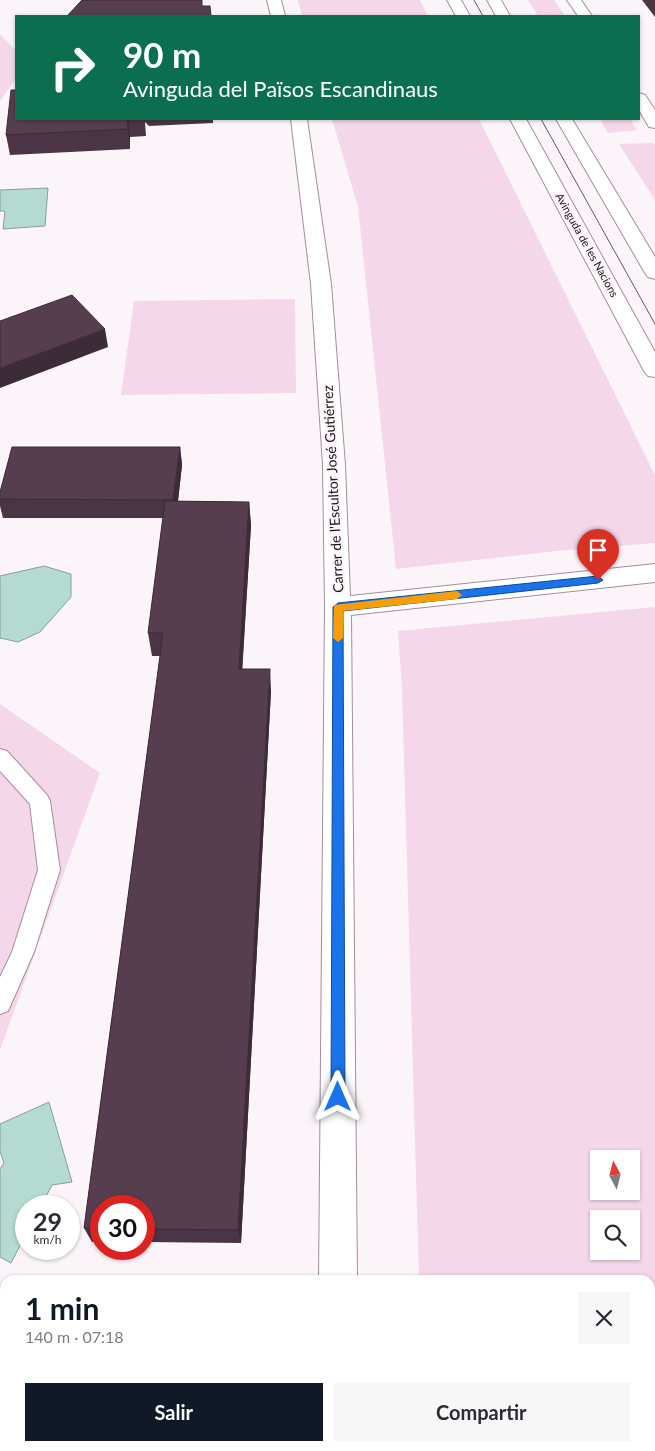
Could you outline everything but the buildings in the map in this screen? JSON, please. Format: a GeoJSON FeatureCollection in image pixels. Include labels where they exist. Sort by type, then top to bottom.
{"type":"FeatureCollection","features":[{"type":"Feature","properties":{"kind":"street"},"geometry":{"type":"LineString","coordinates":[[274,0],[278,15]]}},
{"type":"Feature","properties":{"kind":"street"},"geometry":{"type":"LineString","coordinates":[[454,0],[462,15]]}},
{"type":"Feature","properties":{"kind":"street"},"geometry":{"type":"LineString","coordinates":[[494,0],[502,15]]}},
{"type":"Feature","properties":{"kind":"street"},"geometry":{"type":"LineString","coordinates":[[574,0],[584,15]]}},
{"type":"Feature","properties":{"kind":"street"},"geometry":{"type":"LineString","coordinates":[[640,100],[655,123]]}},
{"type":"Feature","properties":{"kind":"street","name":"Carrer de l'Escultor José Gutiérrez"},"geometry":{"type":"LineString","coordinates":[[299,120],[321,284],[334,465],[338,607],[338,1275]]}},
{"type":"Feature","properties":{"kind":"street","name":"Avinguda de les Nacions"},"geometry":{"type":"LineString","coordinates":[[519,120],[655,371]]}},
{"type":"Feature","properties":{"kind":"street"},"geometry":{"type":"LineString","coordinates":[[565,120],[655,273]]}},
{"type":"Feature","properties":{"kind":"street"},"geometry":{"type":"LineString","coordinates":[[338,607],[655,573]]}},
{"type":"Feature","properties":{"kind":"lane"},"geometry":{"type":"LineString","coordinates":[[0,757],[40,801],[49,870],[23,952],[0,1003]]}},
{"type":"Feature","properties":{"kind":"shaded area"},"geometry":{"type":"Polygon","coordinates":[[[298,0],[420,0],[428,15],[302,15],[298,0]]]}},
{"type":"Feature","properties":{"kind":"shaded area"},"geometry":{"type":"Polygon","coordinates":[[[528,0],[554,0],[564,15],[537,15],[528,0]]]}},
{"type":"Feature","properties":{"kind":"shaded area"},"geometry":{"type":"Polygon","coordinates":[[[0,34],[15,50],[15,80],[0,101],[0,34]]]}},
{"type":"Feature","properties":{"kind":"shaded area"},"geometry":{"type":"Polygon","coordinates":[[[332,120],[479,120],[655,475],[655,543],[556,551],[396,569],[358,207],[332,120]]]}},
{"type":"Feature","properties":{"kind":"shaded area"},"geometry":{"type":"Polygon","coordinates":[[[601,120],[631,120],[637,130],[608,133],[601,120]]]}},
{"type":"Feature","properties":{"kind":"shaded area"},"geometry":{"type":"Polygon","coordinates":[[[653,143],[655,145],[655,200],[619,144],[653,143]]]}},
{"type":"Feature","properties":{"kind":"shaded area"},"geometry":{"type":"Polygon","coordinates":[[[48,188],[45,226],[3,229],[5,211],[0,211],[0,190],[48,188]]]}},
{"type":"Feature","properties":{"kind":"shaded area"},"geometry":{"type":"Polygon","coordinates":[[[295,299],[296,393],[121,395],[134,301],[295,299]]]}},
{"type":"Feature","properties":{"kind":"shaded area"},"geometry":{"type":"Polygon","coordinates":[[[44,566],[71,574],[71,597],[40,632],[18,642],[0,638],[0,576],[44,566]]]}},
{"type":"Feature","properties":{"kind":"shaded area"},"geometry":{"type":"Polygon","coordinates":[[[655,607],[655,1275],[419,1275],[402,690],[398,631],[655,607]]]}},
{"type":"Feature","properties":{"kind":"shaded area"},"geometry":{"type":"Polygon","coordinates":[[[0,704],[100,773],[0,1050],[0,704]]]}},
{"type":"Feature","properties":{"kind":"shaded area"},"geometry":{"type":"Polygon","coordinates":[[[49,1102],[72,1182],[52,1185],[47,1195],[15,1195],[15,1255],[11,1263],[0,1257],[0,1169],[4,1163],[0,1151],[0,1124],[49,1102]]]}},
{"type":"Feature","properties":{"kind":"tram line"},"geometry":{"type":"LineString","coordinates":[[474,0],[482,15]]}},
{"type":"Feature","properties":{"kind":"tram line"},"geometry":{"type":"LineString","coordinates":[[542,120],[655,324]]}},
{"type":"Feature","properties":{"kind":"slow traffic"},"geometry":{"type":"LineString","coordinates":[[338,638],[338,607],[457,595]]}},
{"type":"Feature","properties":{"kind":"route"},"geometry":{"type":"LineString","coordinates":[[338,1097],[338,607],[598,580]]}}]}
